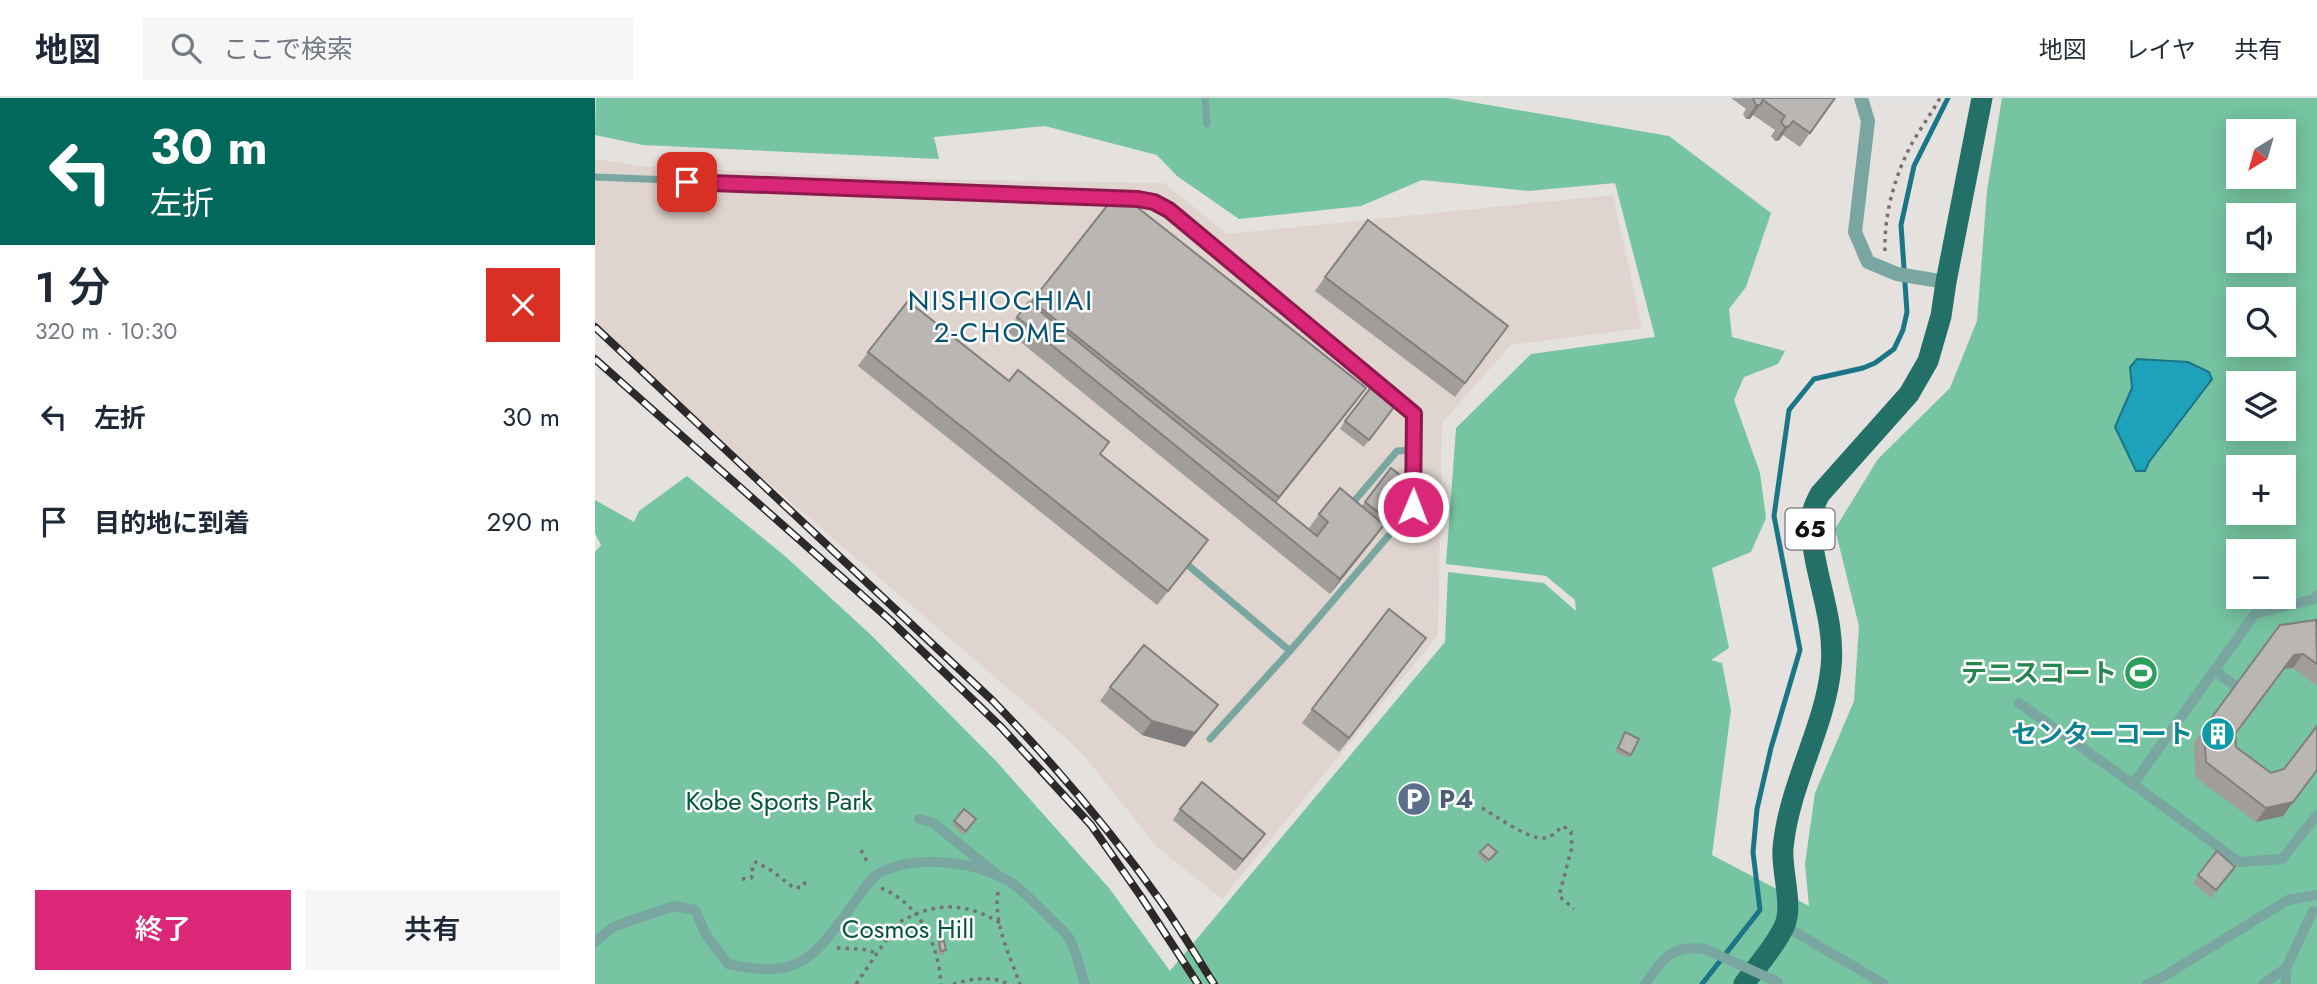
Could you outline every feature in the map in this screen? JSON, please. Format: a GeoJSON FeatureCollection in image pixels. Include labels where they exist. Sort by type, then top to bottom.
{"type":"FeatureCollection","features":[{"type":"Feature","properties":{"kind":"main road","name":"65"},"geometry":{"type":"LineString","coordinates":[[1786,926],[1782,850],[1789,804],[1823,704],[1831,667],[1831,645],[1810,528],[1813,507],[1820,494],[1909,394],[1928,361],[1941,316],[1939,281],[1982,98]]}},
{"type":"Feature","properties":{"kind":"main road"},"geometry":{"type":"LineString","coordinates":[[1744,984],[1786,926]]}},
{"type":"Feature","properties":{"kind":"street"},"geometry":{"type":"LineString","coordinates":[[1861,98],[1868,121],[1855,232],[1868,262],[1892,272],[1939,281]]}},
{"type":"Feature","properties":{"kind":"street"},"geometry":{"type":"LineString","coordinates":[[2133,784],[2255,614],[2314,599],[2317,595]]}},
{"type":"Feature","properties":{"kind":"street"},"geometry":{"type":"LineString","coordinates":[[2214,670],[2235,686]]}},
{"type":"Feature","properties":{"kind":"street"},"geometry":{"type":"LineString","coordinates":[[2019,703],[2239,862],[2282,859],[2317,816]]}},
{"type":"Feature","properties":{"kind":"street"},"geometry":{"type":"LineString","coordinates":[[919,819],[932,822],[945,831],[1002,879]]}},
{"type":"Feature","properties":{"kind":"street"},"geometry":{"type":"LineString","coordinates":[[595,942],[613,927],[674,906],[695,911],[706,935],[728,964],[753,969],[786,969],[807,960],[820,948],[875,876],[896,866],[929,861],[986,871],[1015,886],[1069,938],[1085,984]]}},
{"type":"Feature","properties":{"kind":"street"},"geometry":{"type":"LineString","coordinates":[[2147,984],[2288,900],[2317,897],[2315,912],[2286,968],[2263,984]]}},
{"type":"Feature","properties":{"kind":"street"},"geometry":{"type":"LineString","coordinates":[[1786,926],[1884,984]]}},
{"type":"Feature","properties":{"kind":"street"},"geometry":{"type":"LineString","coordinates":[[1645,984],[1671,952],[1687,947],[1705,949],[1781,983]]}},
{"type":"Feature","properties":{"kind":"street"},"geometry":{"type":"LineString","coordinates":[[2286,968],[2287,984]]}},
{"type":"Feature","properties":{"kind":"lane"},"geometry":{"type":"LineString","coordinates":[[1205,98],[1207,124]]}},
{"type":"Feature","properties":{"kind":"lane"},"geometry":{"type":"LineString","coordinates":[[595,177],[1138,199],[1154,202],[1169,210],[1414,414],[1413,507],[1290,651],[1210,738]]}},
{"type":"Feature","properties":{"kind":"lane"},"geometry":{"type":"LineString","coordinates":[[1356,516],[1347,509],[1397,451],[1414,450]]}},
{"type":"Feature","properties":{"kind":"lane"},"geometry":{"type":"LineString","coordinates":[[1375,532],[1385,540]]}},
{"type":"Feature","properties":{"kind":"lane"},"geometry":{"type":"LineString","coordinates":[[1189,566],[1290,651]]}},
{"type":"Feature","properties":{"kind":"path"},"geometry":{"type":"LineString","coordinates":[[1892,272],[1885,242],[1887,211],[1897,176],[1910,146],[1940,98]]}},
{"type":"Feature","properties":{"kind":"path"},"geometry":{"type":"LineString","coordinates":[[1482,808],[1541,839],[1551,836],[1563,826],[1571,832],[1572,847],[1559,896],[1574,909]]}},
{"type":"Feature","properties":{"kind":"path"},"geometry":{"type":"LineString","coordinates":[[743,879],[751,878],[756,862],[794,888],[803,887],[807,878]]}},
{"type":"Feature","properties":{"kind":"path"},"geometry":{"type":"LineString","coordinates":[[1002,879],[996,902],[1020,984]]}},
{"type":"Feature","properties":{"kind":"path"},"geometry":{"type":"LineString","coordinates":[[866,886],[883,888],[899,897],[917,914],[925,926],[933,948],[941,984]]}},
{"type":"Feature","properties":{"kind":"path"},"geometry":{"type":"LineString","coordinates":[[856,984],[898,923],[917,914],[940,907],[955,906],[985,914],[1000,923]]}},
{"type":"Feature","properties":{"kind":"path"},"geometry":{"type":"LineString","coordinates":[[820,948],[862,949],[877,953]]}},
{"type":"Feature","properties":{"kind":"path"},"geometry":{"type":"LineString","coordinates":[[953,984],[986,978],[1008,984]]}},
{"type":"Feature","properties":{"kind":"shaded area"},"geometry":{"type":"Polygon","coordinates":[[[595,159],[638,166],[912,179],[1164,183],[1227,234],[1613,195],[1642,328],[1511,345],[1442,423],[1438,635],[1222,899],[1157,847],[1085,757],[1060,733],[693,418],[595,329],[595,159]]]}},
{"type":"Feature","properties":{"kind":"green space"},"geometry":{"type":"Polygon","coordinates":[[[596,98],[1448,98],[1669,136],[1771,213],[1746,287],[1729,309],[1732,337],[1785,351],[1778,364],[1744,377],[1734,400],[1760,473],[1766,518],[1751,552],[1712,568],[1729,648],[1711,660],[1722,663],[1731,710],[1712,855],[1809,906],[1805,864],[1815,793],[1854,701],[1859,626],[1835,529],[1878,459],[1950,388],[1977,321],[1987,191],[2002,98],[2317,98],[2317,984],[595,984],[595,552],[601,545],[595,533],[595,500],[634,522],[639,511],[687,476],[786,557],[870,634],[997,762],[1109,888],[1170,971],[1445,642],[1448,572],[1544,583],[1576,611],[1575,600],[1546,576],[1446,564],[1456,428],[1531,354],[1655,337],[1615,183],[1528,191],[1422,180],[1361,206],[1239,219],[1177,176],[1157,155],[1045,126],[934,137],[939,159],[643,145],[595,135],[596,98]]]}},
{"type":"Feature","properties":{"kind":"water"},"geometry":{"type":"Polygon","coordinates":[[[2137,359],[2188,362],[2209,372],[2212,379],[2145,471],[2136,471],[2115,427],[2132,388],[2130,367],[2137,359]]]}},
{"type":"Feature","properties":{"kind":"building"},"geometry":{"type":"Polygon","coordinates":[[[1754,98],[1835,98],[1810,133],[1793,121],[1785,127],[1781,122],[1785,116],[1763,100],[1760,105],[1756,105],[1754,98]]]}},
{"type":"Feature","properties":{"kind":"building"},"geometry":{"type":"Polygon","coordinates":[[[1118,192],[1366,388],[1279,497],[1032,301],[1118,192]]]}},
{"type":"Feature","properties":{"kind":"building"},"geometry":{"type":"Polygon","coordinates":[[[1368,220],[1508,326],[1465,383],[1325,277],[1368,220]]]}},
{"type":"Feature","properties":{"kind":"building"},"geometry":{"type":"Polygon","coordinates":[[[908,301],[1009,381],[1018,370],[1109,442],[1100,454],[1208,540],[1168,591],[868,352],[908,301]]]}},
{"type":"Feature","properties":{"kind":"building"},"geometry":{"type":"Polygon","coordinates":[[[1029,302],[1317,536],[1328,522],[1319,514],[1340,488],[1384,525],[1340,579],[1017,317],[1029,302]]]}},
{"type":"Feature","properties":{"kind":"building"},"geometry":{"type":"Polygon","coordinates":[[[1373,385],[1397,403],[1369,440],[1345,421],[1373,385]]]}},
{"type":"Feature","properties":{"kind":"building"},"geometry":{"type":"Polygon","coordinates":[[[1391,468],[1405,479],[1392,496],[1404,505],[1391,522],[1365,502],[1391,468]]]}},
{"type":"Feature","properties":{"kind":"building"},"geometry":{"type":"Polygon","coordinates":[[[1389,609],[1426,638],[1349,738],[1312,709],[1389,609]]]}},
{"type":"Feature","properties":{"kind":"building","name":"センターコート"},"geometry":{"type":"Polygon","coordinates":[[[2316,620],[2317,664],[2303,654],[2294,655],[2235,734],[2236,747],[2271,773],[2284,769],[2317,726],[2317,770],[2293,802],[2266,808],[2206,762],[2204,728],[2280,625],[2316,620]]]}},
{"type":"Feature","properties":{"kind":"building"},"geometry":{"type":"Polygon","coordinates":[[[1144,645],[1218,705],[1195,733],[1152,721],[1110,687],[1144,645]]]}},
{"type":"Feature","properties":{"kind":"building"},"geometry":{"type":"Polygon","coordinates":[[[1625,732],[1639,739],[1631,755],[1618,748],[1625,732]]]}},
{"type":"Feature","properties":{"kind":"building"},"geometry":{"type":"Polygon","coordinates":[[[1202,782],[1265,834],[1243,860],[1180,809],[1202,782]]]}},
{"type":"Feature","properties":{"kind":"building"},"geometry":{"type":"Polygon","coordinates":[[[964,809],[976,819],[966,831],[954,821],[964,809]]]}},
{"type":"Feature","properties":{"kind":"building"},"geometry":{"type":"Polygon","coordinates":[[[1488,844],[1497,852],[1489,860],[1480,852],[1488,844]]]}},
{"type":"Feature","properties":{"kind":"building"},"geometry":{"type":"Polygon","coordinates":[[[2217,851],[2235,867],[2216,890],[2198,875],[2217,851]]]}},
{"type":"Feature","properties":{"kind":"building"},"geometry":{"type":"Polygon","coordinates":[[[944,941],[946,950],[941,951],[939,942],[944,941]]]}},
{"type":"Feature","properties":{"kind":"waterway"},"geometry":{"type":"LineString","coordinates":[[1702,984],[1760,910],[1753,852],[1757,809],[1771,748],[1800,650],[1774,516],[1789,410],[1814,379],[1863,368],[1894,349],[1903,330],[1907,312],[1901,225],[1914,166],[1948,98]]}},
{"type":"Feature","properties":{"kind":"railway"},"geometry":{"type":"LineString","coordinates":[[595,327],[1016,725],[1060,774],[1143,876],[1214,984]]}},
{"type":"Feature","properties":{"kind":"railway"},"geometry":{"type":"LineString","coordinates":[[595,359],[890,620],[1001,727],[1091,825],[1198,984]]}},
{"type":"Feature","properties":{"kind":"place","name":"テニスコート"},"geometry":{"type":"Point","coordinates":[2141,673]}},
{"type":"Feature","properties":{"kind":"place","name":"センターコート"},"geometry":{"type":"Point","coordinates":[2218,734]}},
{"type":"Feature","properties":{"kind":"place","name":"P4"},"geometry":{"type":"Point","coordinates":[1414,799]}},
{"type":"Feature","properties":{"kind":"district","name":"NISHIOCHIAI 2-CHOME"},"geometry":{"type":"Point","coordinates":[1001,316]}},
{"type":"Feature","properties":{"kind":"route"},"geometry":{"type":"LineString","coordinates":[[687,182],[1138,199],[1162,205],[1414,414],[1413,507]]}},
{"type":"Feature","properties":{"kind":"park label","name":"Kobe Sports Park"},"geometry":{"type":"Point","coordinates":[779,801]}},
{"type":"Feature","properties":{"kind":"park label","name":"Cosmos Hill"},"geometry":{"type":"Point","coordinates":[908,929]}}]}
